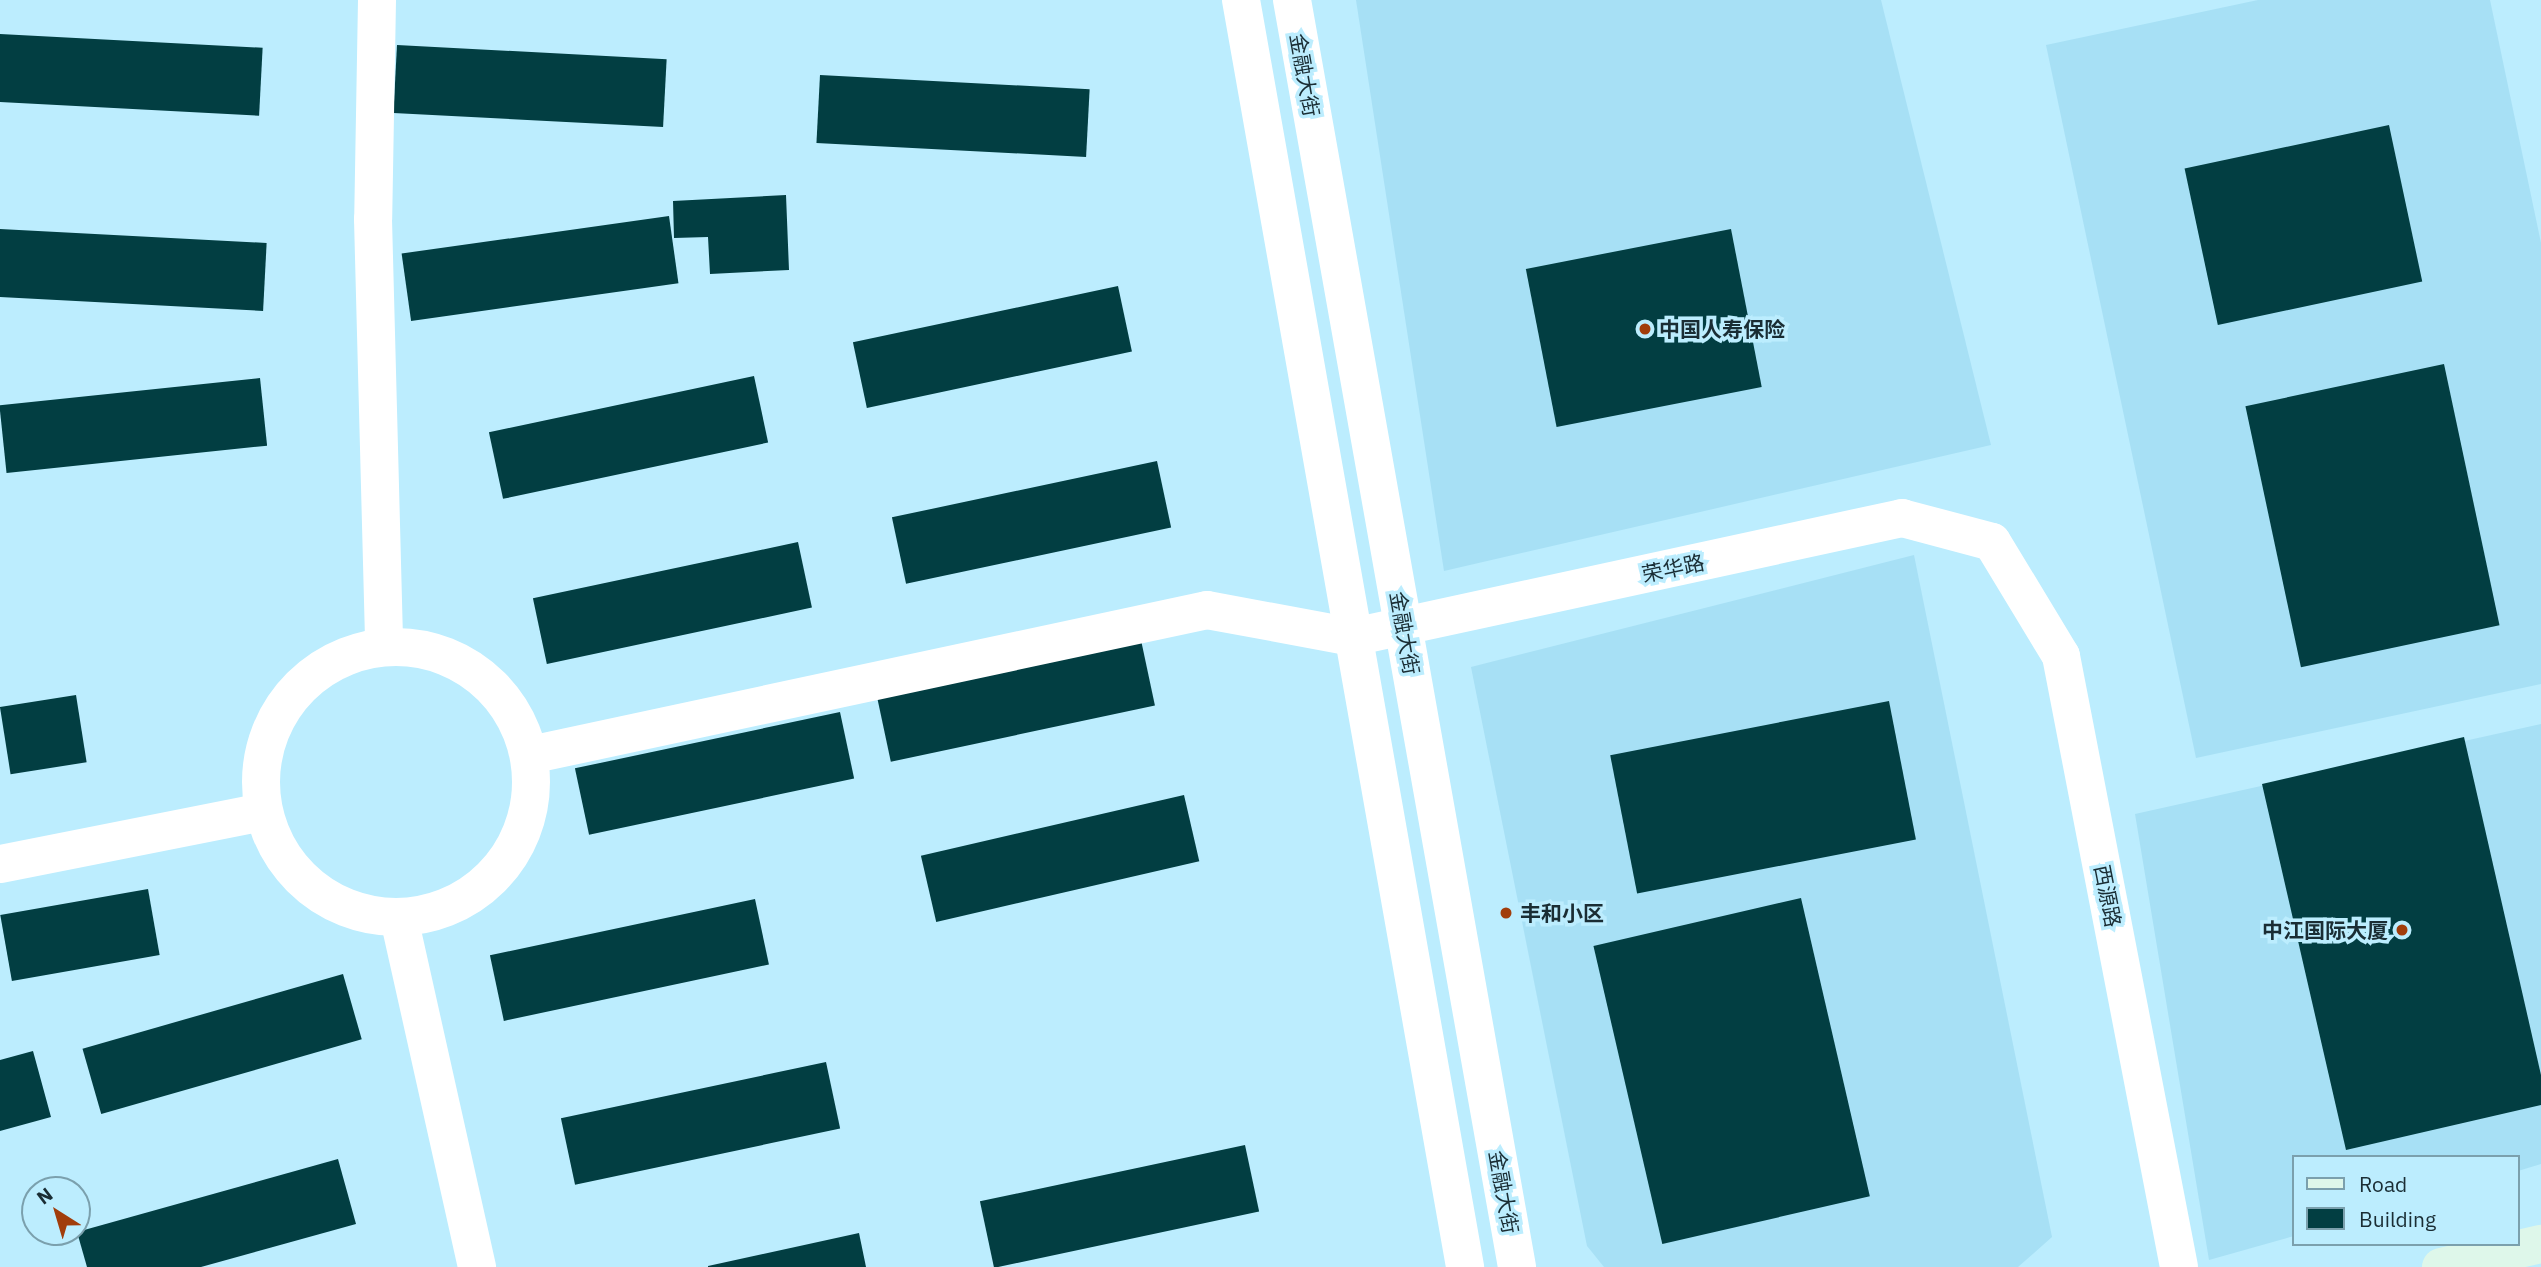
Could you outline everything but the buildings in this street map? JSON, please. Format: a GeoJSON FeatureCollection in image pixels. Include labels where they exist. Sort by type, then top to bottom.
{"type":"FeatureCollection","features":[{"type":"Feature","properties":{"kind":"main road"},"geometry":{"type":"LineString","coordinates":[[2441,1267],[2541,1244]]}},
{"type":"Feature","properties":{"kind":"street"},"geometry":{"type":"LineString","coordinates":[[377,0],[373,219],[384,646]]}},
{"type":"Feature","properties":{"kind":"street"},"geometry":{"type":"LineString","coordinates":[[1241,0],[1465,1267]]}},
{"type":"Feature","properties":{"kind":"street","name":"金融大街"},"geometry":{"type":"LineString","coordinates":[[1292,0],[1517,1267]]}},
{"type":"Feature","properties":{"kind":"street","name":"荣华路"},"geometry":{"type":"LineString","coordinates":[[1353,637],[1902,518],[1992,542]]}},
{"type":"Feature","properties":{"kind":"street","name":"西源路"},"geometry":{"type":"LineString","coordinates":[[1992,542],[2061,656],[2179,1267]]}},
{"type":"Feature","properties":{"kind":"street"},"geometry":{"type":"LineString","coordinates":[[530,755],[1207,610],[1353,637]]}},
{"type":"Feature","properties":{"kind":"street"},"geometry":{"type":"LineString","coordinates":[[384,646],[424,648],[461,661],[493,685],[517,718],[530,755],[531,802],[516,847],[494,875],[446,909],[399,918],[362,915],[307,885],[275,847],[262,812],[261,766],[274,722],[301,685],[339,659],[384,646]]}},
{"type":"Feature","properties":{"kind":"street"},"geometry":{"type":"LineString","coordinates":[[0,864],[262,812]]}},
{"type":"Feature","properties":{"kind":"street"},"geometry":{"type":"LineString","coordinates":[[399,918],[477,1267]]}},
{"type":"Feature","properties":{"kind":"shaded area"},"geometry":{"type":"Polygon","coordinates":[[[1356,0],[1881,0],[1991,445],[1444,571],[1356,0]]]}},
{"type":"Feature","properties":{"kind":"shaded area"},"geometry":{"type":"Polygon","coordinates":[[[2258,0],[2490,0],[2541,243],[2541,684],[2196,758],[2046,45],[2258,0]]]}},
{"type":"Feature","properties":{"kind":"shaded area"},"geometry":{"type":"Polygon","coordinates":[[[1914,555],[2052,1237],[2018,1267],[1604,1267],[1587,1246],[1471,667],[1914,555]]]}},
{"type":"Feature","properties":{"kind":"shaded area"},"geometry":{"type":"Polygon","coordinates":[[[2541,724],[2541,1164],[2520,1170],[2520,1155],[2292,1155],[2292,1237],[2209,1260],[2135,814],[2541,724]]]}},
{"type":"Feature","properties":{"kind":"place","name":"中国人寿保险"},"geometry":{"type":"Point","coordinates":[1645,329]}},
{"type":"Feature","properties":{"kind":"place","name":"丰和小区"},"geometry":{"type":"Point","coordinates":[1506,913]}},
{"type":"Feature","properties":{"kind":"place","name":"中江国际大厦"},"geometry":{"type":"Point","coordinates":[2402,930]}}]}
